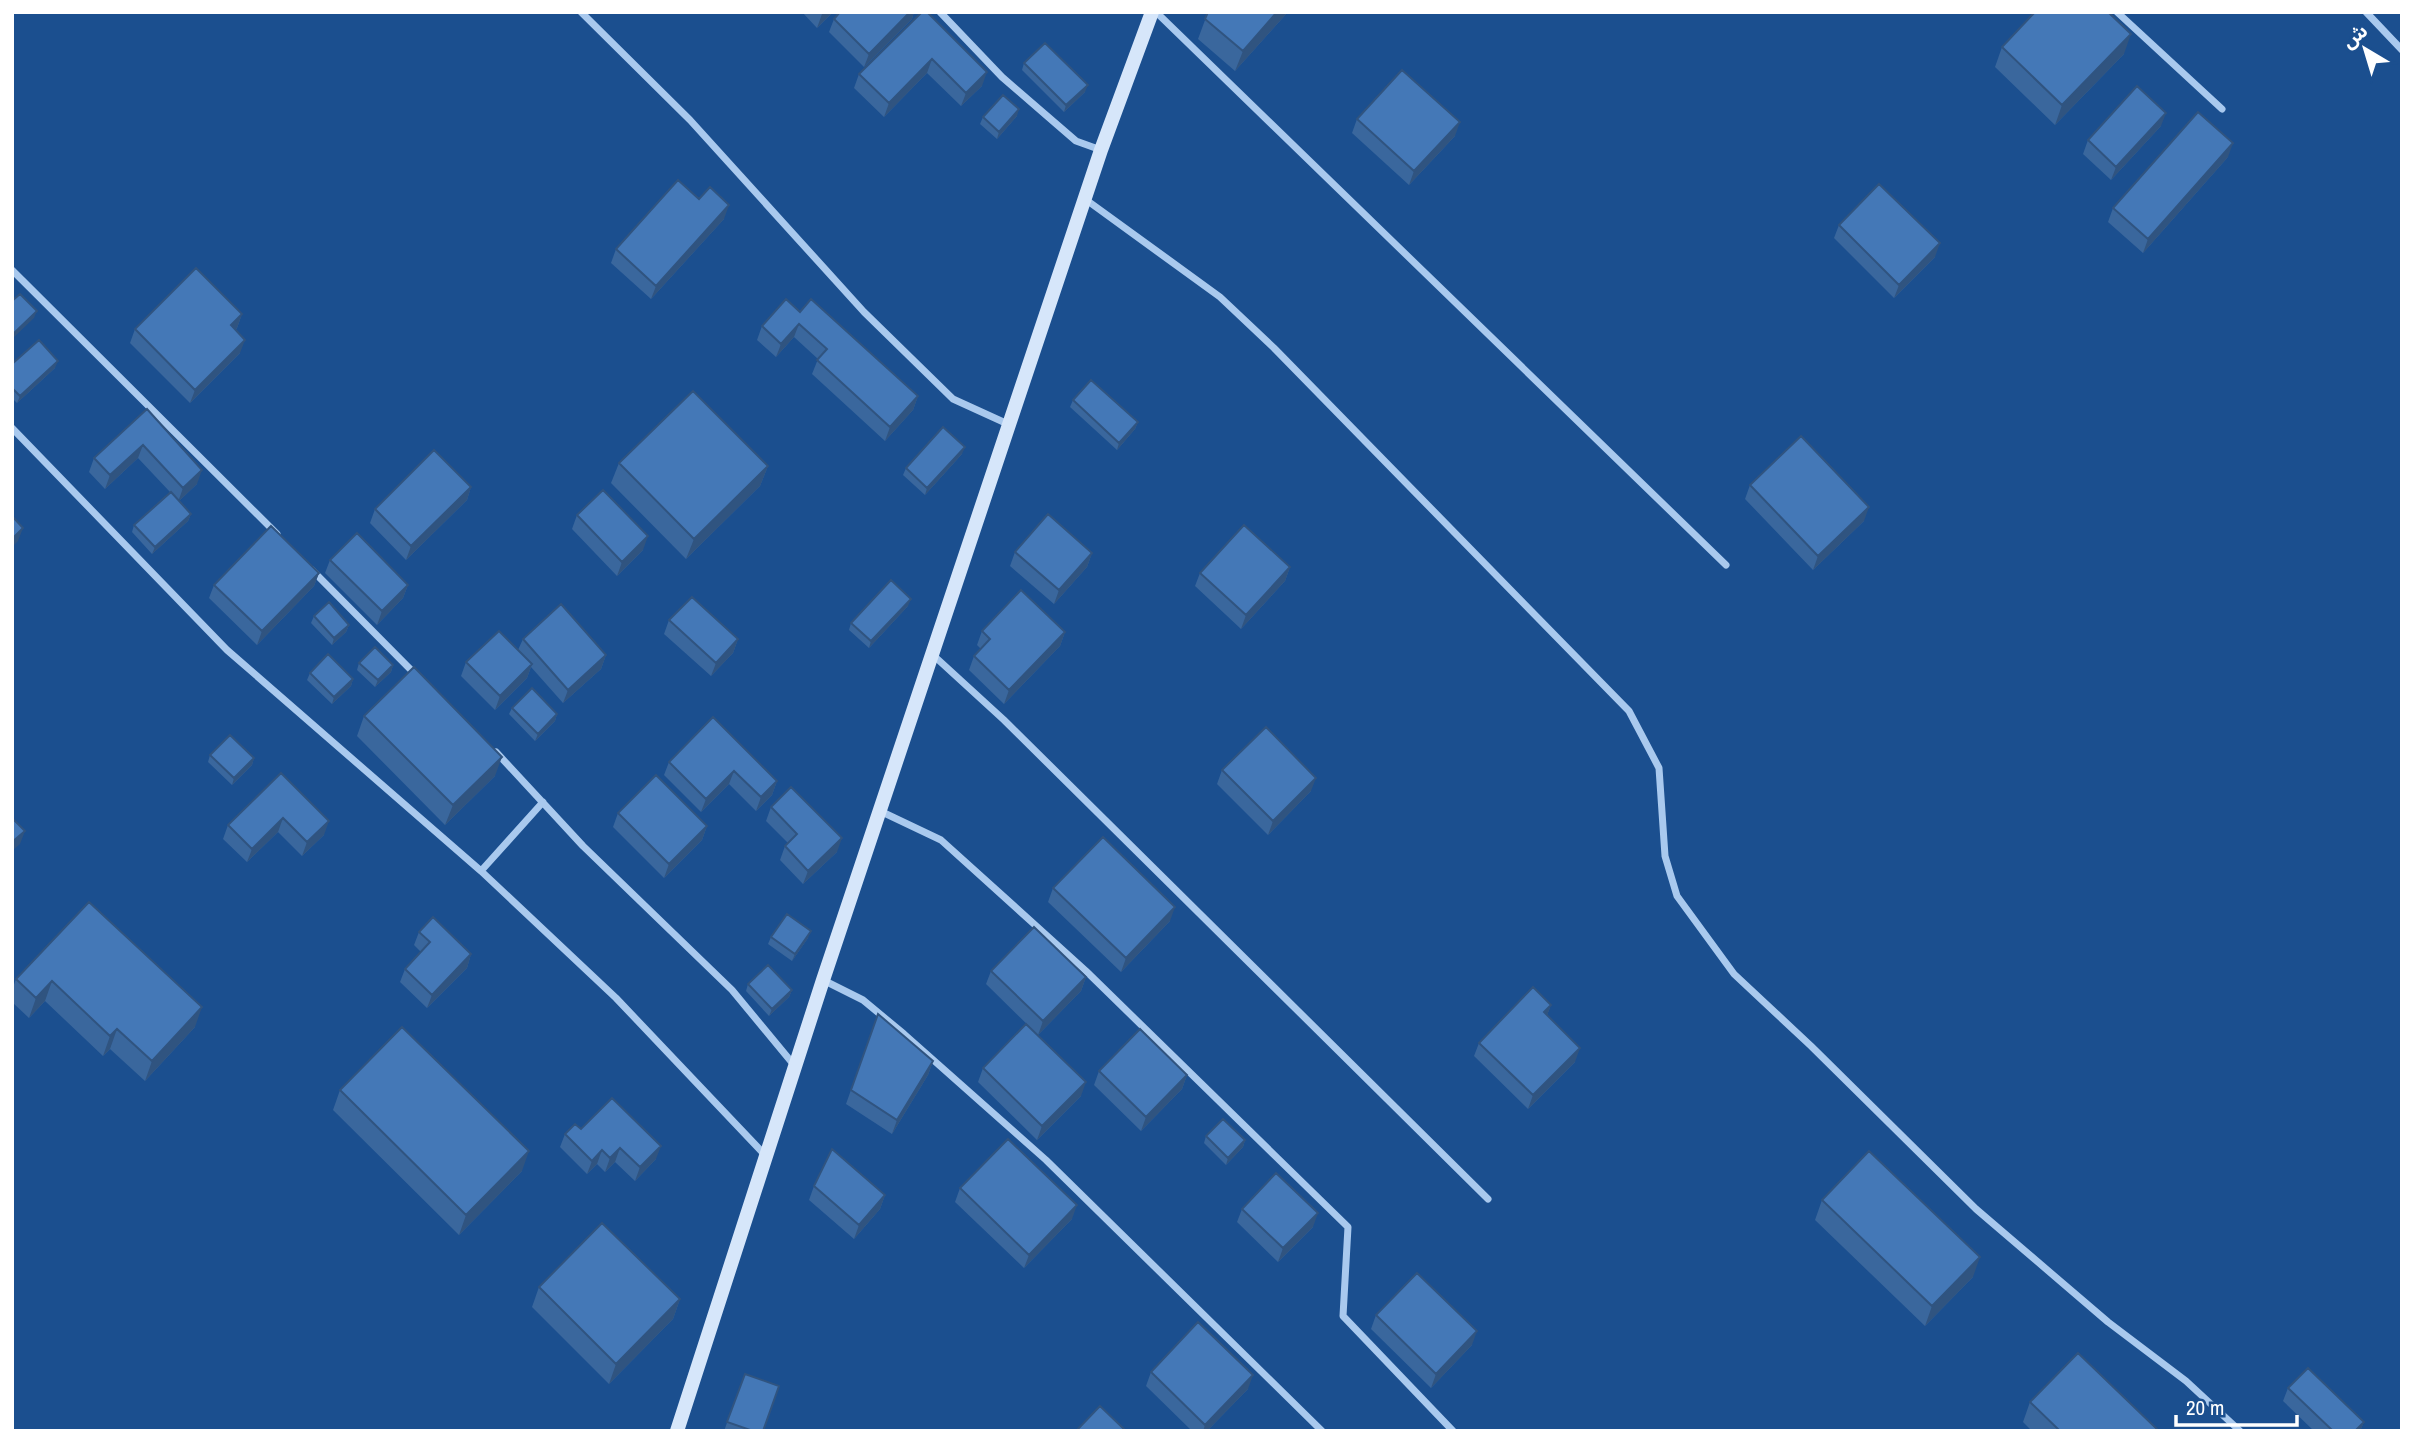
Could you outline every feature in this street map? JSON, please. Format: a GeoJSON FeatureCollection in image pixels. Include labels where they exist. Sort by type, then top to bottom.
{"type":"FeatureCollection","features":[{"type":"Feature","properties":{"kind":"street"},"geometry":{"type":"LineString","coordinates":[[581,12],[690,120],[864,312],[953,399],[1010,425]]}},
{"type":"Feature","properties":{"kind":"street"},"geometry":{"type":"LineString","coordinates":[[940,12],[1002,77],[1076,141],[1101,150]]}},
{"type":"Feature","properties":{"kind":"street"},"geometry":{"type":"LineString","coordinates":[[677,1431],[823,980],[1101,150],[1154,12],[1726,565]]}},
{"type":"Feature","properties":{"kind":"street"},"geometry":{"type":"LineString","coordinates":[[2118,12],[2222,109]]}},
{"type":"Feature","properties":{"kind":"street"},"geometry":{"type":"LineString","coordinates":[[2366,12],[2402,50]]}},
{"type":"Feature","properties":{"kind":"street"},"geometry":{"type":"LineString","coordinates":[[1085,198],[1220,297],[1274,348],[1629,711],[1659,768],[1665,856],[1677,896],[1734,974],[1976,1209],[2108,1322],[2186,1381],[2240,1431]]}},
{"type":"Feature","properties":{"kind":"street"},"geometry":{"type":"LineString","coordinates":[[12,270],[279,537]]}},
{"type":"Feature","properties":{"kind":"street"},"geometry":{"type":"LineString","coordinates":[[12,428],[227,650],[481,871],[616,998],[766,1157]]}},
{"type":"Feature","properties":{"kind":"street"},"geometry":{"type":"LineString","coordinates":[[306,564],[425,685]]}},
{"type":"Feature","properties":{"kind":"street"},"geometry":{"type":"LineString","coordinates":[[933,655],[1004,720],[1488,1199]]}},
{"type":"Feature","properties":{"kind":"street"},"geometry":{"type":"LineString","coordinates":[[488,744],[583,846],[732,990],[795,1067]]}},
{"type":"Feature","properties":{"kind":"street"},"geometry":{"type":"LineString","coordinates":[[481,871],[544,802]]}},
{"type":"Feature","properties":{"kind":"street"},"geometry":{"type":"LineString","coordinates":[[880,811],[941,840],[1086,971],[1348,1227],[1343,1316],[1453,1431]]}},
{"type":"Feature","properties":{"kind":"street"},"geometry":{"type":"LineString","coordinates":[[823,980],[863,1000],[1046,1160],[1322,1431]]}},
{"type":"Feature","properties":{"kind":"building"},"geometry":{"type":"Polygon","coordinates":[[[840,12],[910,12],[869,54],[834,19],[840,12]]]}},
{"type":"Feature","properties":{"kind":"building"},"geometry":{"type":"Polygon","coordinates":[[[922,12],[927,12],[987,72],[966,93],[932,59],[889,103],[859,74],[922,12]]]}},
{"type":"Feature","properties":{"kind":"building"},"geometry":{"type":"Polygon","coordinates":[[[1208,12],[1277,12],[1243,51],[1205,19],[1208,12]]]}},
{"type":"Feature","properties":{"kind":"building"},"geometry":{"type":"Polygon","coordinates":[[[2035,12],[2108,12],[2131,34],[2062,105],[2002,47],[2035,12]]]}},
{"type":"Feature","properties":{"kind":"building"},"geometry":{"type":"Polygon","coordinates":[[[1045,43],[1088,85],[1066,105],[1024,63],[1045,43]]]}},
{"type":"Feature","properties":{"kind":"building"},"geometry":{"type":"Polygon","coordinates":[[[1402,70],[1460,122],[1414,171],[1357,119],[1402,70]]]}},
{"type":"Feature","properties":{"kind":"building"},"geometry":{"type":"Polygon","coordinates":[[[2137,86],[2166,113],[2116,167],[2088,140],[2137,86]]]}},
{"type":"Feature","properties":{"kind":"building"},"geometry":{"type":"Polygon","coordinates":[[[1003,95],[1019,109],[999,132],[983,117],[1003,95]]]}},
{"type":"Feature","properties":{"kind":"building"},"geometry":{"type":"Polygon","coordinates":[[[2198,112],[2233,143],[2148,239],[2113,208],[2198,112]]]}},
{"type":"Feature","properties":{"kind":"building"},"geometry":{"type":"Polygon","coordinates":[[[678,180],[699,199],[710,187],[729,205],[656,286],[616,249],[678,180]]]}},
{"type":"Feature","properties":{"kind":"building"},"geometry":{"type":"Polygon","coordinates":[[[1879,184],[1940,243],[1899,285],[1839,225],[1879,184]]]}},
{"type":"Feature","properties":{"kind":"building"},"geometry":{"type":"Polygon","coordinates":[[[196,268],[242,314],[231,325],[245,340],[195,390],[135,329],[196,268]]]}},
{"type":"Feature","properties":{"kind":"building"},"geometry":{"type":"Polygon","coordinates":[[[20,294],[37,311],[12,335],[12,301],[20,294]]]}},
{"type":"Feature","properties":{"kind":"building"},"geometry":{"type":"Polygon","coordinates":[[[786,299],[800,312],[811,299],[918,396],[890,427],[817,360],[827,349],[799,324],[781,344],[762,326],[786,299]]]}},
{"type":"Feature","properties":{"kind":"building"},"geometry":{"type":"Polygon","coordinates":[[[39,340],[58,361],[20,396],[12,388],[12,364],[39,340]]]}},
{"type":"Feature","properties":{"kind":"building"},"geometry":{"type":"Polygon","coordinates":[[[1091,380],[1138,422],[1119,443],[1073,400],[1091,380]]]}},
{"type":"Feature","properties":{"kind":"building"},"geometry":{"type":"Polygon","coordinates":[[[693,391],[768,466],[694,539],[619,463],[693,391]]]}},
{"type":"Feature","properties":{"kind":"building"},"geometry":{"type":"Polygon","coordinates":[[[147,409],[202,470],[183,488],[143,445],[110,475],[94,458],[147,409]]]}},
{"type":"Feature","properties":{"kind":"building"},"geometry":{"type":"Polygon","coordinates":[[[943,427],[965,447],[927,488],[906,468],[943,427]]]}},
{"type":"Feature","properties":{"kind":"building"},"geometry":{"type":"Polygon","coordinates":[[[1801,436],[1869,507],[1818,556],[1750,485],[1801,436]]]}},
{"type":"Feature","properties":{"kind":"building"},"geometry":{"type":"Polygon","coordinates":[[[434,450],[471,487],[411,546],[375,509],[434,450]]]}},
{"type":"Feature","properties":{"kind":"building"},"geometry":{"type":"Polygon","coordinates":[[[603,490],[648,536],[622,562],[577,515],[603,490]]]}},
{"type":"Feature","properties":{"kind":"building"},"geometry":{"type":"Polygon","coordinates":[[[171,492],[191,514],[155,547],[134,525],[171,492]]]}},
{"type":"Feature","properties":{"kind":"building"},"geometry":{"type":"Polygon","coordinates":[[[1048,514],[1092,553],[1059,590],[1015,552],[1048,514]]]}},
{"type":"Feature","properties":{"kind":"building"},"geometry":{"type":"Polygon","coordinates":[[[12,516],[23,528],[12,539],[12,516]]]}},
{"type":"Feature","properties":{"kind":"building"},"geometry":{"type":"Polygon","coordinates":[[[1244,525],[1290,567],[1246,615],[1200,573],[1244,525]]]}},
{"type":"Feature","properties":{"kind":"building"},"geometry":{"type":"Polygon","coordinates":[[[271,526],[319,573],[262,631],[214,585],[271,526]]]}},
{"type":"Feature","properties":{"kind":"building"},"geometry":{"type":"Polygon","coordinates":[[[357,533],[408,585],[382,611],[330,560],[357,533]]]}},
{"type":"Feature","properties":{"kind":"building"},"geometry":{"type":"Polygon","coordinates":[[[891,580],[911,599],[871,641],[851,623],[891,580]]]}},
{"type":"Feature","properties":{"kind":"building"},"geometry":{"type":"Polygon","coordinates":[[[1021,590],[1065,632],[1009,690],[974,656],[990,639],[982,631],[1021,590]]]}},
{"type":"Feature","properties":{"kind":"building"},"geometry":{"type":"Polygon","coordinates":[[[692,597],[738,639],[716,663],[669,620],[692,597]]]}},
{"type":"Feature","properties":{"kind":"building"},"geometry":{"type":"Polygon","coordinates":[[[329,602],[349,625],[334,638],[314,616],[329,602]]]}},
{"type":"Feature","properties":{"kind":"building"},"geometry":{"type":"Polygon","coordinates":[[[561,604],[606,655],[568,690],[523,639],[561,604]]]}},
{"type":"Feature","properties":{"kind":"building"},"geometry":{"type":"Polygon","coordinates":[[[499,631],[532,664],[500,696],[466,662],[499,631]]]}},
{"type":"Feature","properties":{"kind":"building"},"geometry":{"type":"Polygon","coordinates":[[[375,647],[393,665],[378,680],[359,663],[375,647]]]}},
{"type":"Feature","properties":{"kind":"building"},"geometry":{"type":"Polygon","coordinates":[[[328,654],[353,679],[334,697],[310,673],[328,654]]]}},
{"type":"Feature","properties":{"kind":"building"},"geometry":{"type":"Polygon","coordinates":[[[414,667],[502,757],[453,805],[364,716],[414,667]]]}},
{"type":"Feature","properties":{"kind":"building"},"geometry":{"type":"Polygon","coordinates":[[[532,688],[557,714],[538,734],[512,708],[532,688]]]}},
{"type":"Feature","properties":{"kind":"building"},"geometry":{"type":"Polygon","coordinates":[[[713,717],[777,781],[761,797],[734,771],[706,799],[669,762],[713,717]]]}},
{"type":"Feature","properties":{"kind":"building"},"geometry":{"type":"Polygon","coordinates":[[[1266,727],[1316,778],[1273,821],[1222,770],[1266,727]]]}},
{"type":"Feature","properties":{"kind":"building"},"geometry":{"type":"Polygon","coordinates":[[[230,735],[254,758],[234,778],[210,755],[230,735]]]}},
{"type":"Feature","properties":{"kind":"building"},"geometry":{"type":"Polygon","coordinates":[[[281,773],[329,821],[307,842],[283,818],[252,849],[228,825],[281,773]]]}},
{"type":"Feature","properties":{"kind":"building"},"geometry":{"type":"Polygon","coordinates":[[[656,775],[707,826],[669,864],[618,813],[656,775]]]}},
{"type":"Feature","properties":{"kind":"building"},"geometry":{"type":"Polygon","coordinates":[[[791,787],[842,838],[808,871],[785,846],[797,834],[771,807],[791,787]]]}},
{"type":"Feature","properties":{"kind":"building"},"geometry":{"type":"Polygon","coordinates":[[[12,818],[25,831],[12,842],[12,818]]]}},
{"type":"Feature","properties":{"kind":"building"},"geometry":{"type":"Polygon","coordinates":[[[1103,837],[1175,907],[1126,958],[1053,888],[1103,837]]]}},
{"type":"Feature","properties":{"kind":"building"},"geometry":{"type":"Polygon","coordinates":[[[89,902],[202,1007],[152,1061],[117,1029],[110,1036],[52,981],[36,998],[16,979],[89,902]]]}},
{"type":"Feature","properties":{"kind":"building"},"geometry":{"type":"Polygon","coordinates":[[[787,914],[811,931],[795,954],[771,937],[787,914]]]}},
{"type":"Feature","properties":{"kind":"building"},"geometry":{"type":"Polygon","coordinates":[[[433,917],[471,954],[432,995],[405,969],[430,942],[419,932],[433,917]]]}},
{"type":"Feature","properties":{"kind":"building"},"geometry":{"type":"Polygon","coordinates":[[[1034,927],[1086,977],[1043,1021],[991,971],[1034,927]]]}},
{"type":"Feature","properties":{"kind":"building"},"geometry":{"type":"Polygon","coordinates":[[[768,965],[792,990],[772,1009],[748,984],[768,965]]]}},
{"type":"Feature","properties":{"kind":"building"},"geometry":{"type":"Polygon","coordinates":[[[1533,987],[1551,1005],[1544,1012],[1580,1048],[1533,1095],[1479,1043],[1533,987]]]}},
{"type":"Feature","properties":{"kind":"building"},"geometry":{"type":"Polygon","coordinates":[[[878,1014],[933,1061],[897,1120],[851,1090],[878,1014]]]}},
{"type":"Feature","properties":{"kind":"building"},"geometry":{"type":"Polygon","coordinates":[[[1026,1024],[1086,1082],[1042,1126],[983,1068],[1026,1024]]]}},
{"type":"Feature","properties":{"kind":"building"},"geometry":{"type":"Polygon","coordinates":[[[402,1027],[529,1151],[466,1215],[340,1090],[402,1027]]]}},
{"type":"Feature","properties":{"kind":"building"},"geometry":{"type":"Polygon","coordinates":[[[1140,1029],[1187,1075],[1146,1117],[1099,1071],[1140,1029]]]}},
{"type":"Feature","properties":{"kind":"building"},"geometry":{"type":"Polygon","coordinates":[[[612,1098],[661,1146],[640,1167],[620,1148],[610,1158],[602,1150],[592,1161],[565,1134],[575,1124],[581,1129],[612,1098]]]}},
{"type":"Feature","properties":{"kind":"building"},"geometry":{"type":"Polygon","coordinates":[[[1223,1119],[1245,1140],[1228,1158],[1206,1136],[1223,1119]]]}},
{"type":"Feature","properties":{"kind":"building"},"geometry":{"type":"Polygon","coordinates":[[[1008,1139],[1077,1205],[1029,1255],[960,1188],[1008,1139]]]}},
{"type":"Feature","properties":{"kind":"building"},"geometry":{"type":"Polygon","coordinates":[[[832,1149],[885,1195],[859,1225],[814,1186],[832,1149]]]}},
{"type":"Feature","properties":{"kind":"building"},"geometry":{"type":"Polygon","coordinates":[[[1869,1151],[1980,1257],[1932,1306],[1822,1200],[1869,1151]]]}},
{"type":"Feature","properties":{"kind":"building"},"geometry":{"type":"Polygon","coordinates":[[[1276,1173],[1318,1213],[1283,1248],[1242,1209],[1276,1173]]]}},
{"type":"Feature","properties":{"kind":"building"},"geometry":{"type":"Polygon","coordinates":[[[602,1223],[680,1299],[616,1364],[539,1287],[602,1223]]]}},
{"type":"Feature","properties":{"kind":"building"},"geometry":{"type":"Polygon","coordinates":[[[1417,1273],[1477,1331],[1436,1374],[1376,1315],[1417,1273]]]}},
{"type":"Feature","properties":{"kind":"building"},"geometry":{"type":"Polygon","coordinates":[[[1198,1322],[1253,1375],[1205,1425],[1151,1372],[1198,1322]]]}},
{"type":"Feature","properties":{"kind":"building"},"geometry":{"type":"Polygon","coordinates":[[[2078,1353],[2159,1431],[2060,1431],[2030,1402],[2078,1353]]]}},
{"type":"Feature","properties":{"kind":"building"},"geometry":{"type":"Polygon","coordinates":[[[2308,1368],[2364,1422],[2355,1431],[2333,1431],[2288,1388],[2308,1368]]]}},
{"type":"Feature","properties":{"kind":"building"},"geometry":{"type":"Polygon","coordinates":[[[745,1374],[779,1386],[763,1431],[753,1431],[727,1422],[745,1374]]]}},
{"type":"Feature","properties":{"kind":"building"},"geometry":{"type":"Polygon","coordinates":[[[1100,1406],[1126,1431],[1076,1431],[1100,1406]]]}}]}
